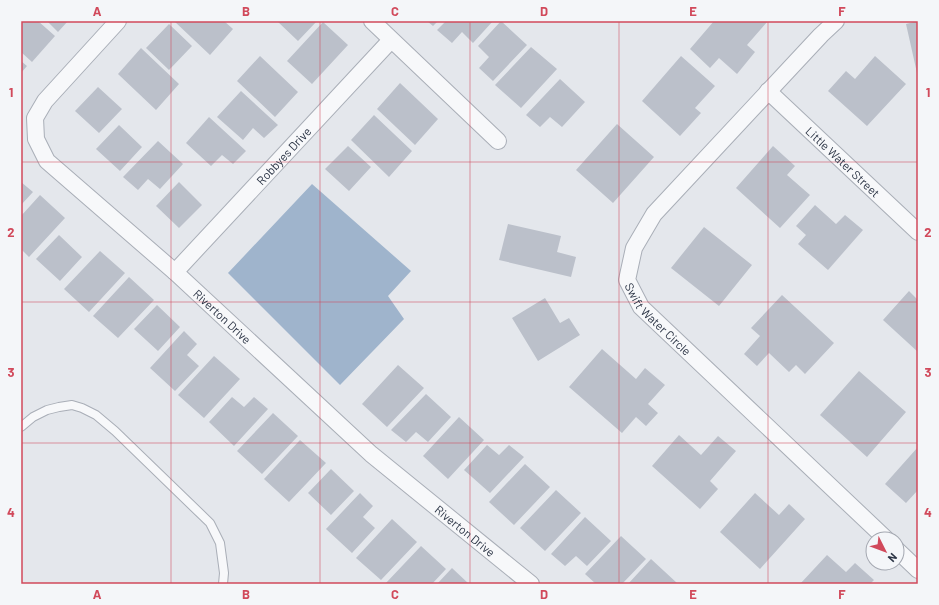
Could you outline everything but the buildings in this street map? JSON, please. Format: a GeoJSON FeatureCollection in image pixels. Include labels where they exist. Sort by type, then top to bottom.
{"type":"FeatureCollection","features":[{"type":"Feature","properties":{"kind":"street","name":"Riverton Drive"},"geometry":{"type":"LineString","coordinates":[[118,21],[45,101],[35,118],[36,139],[48,161],[174,272],[371,454],[531,584]]}},
{"type":"Feature","properties":{"kind":"street"},"geometry":{"type":"LineString","coordinates":[[372,21],[498,141]]}},
{"type":"Feature","properties":{"kind":"street","name":"Swift Water Circle"},"geometry":{"type":"LineString","coordinates":[[836,21],[768,91],[654,214],[634,248],[627,280],[641,307],[878,531]]}},
{"type":"Feature","properties":{"kind":"street","name":"Robbyes Drive"},"geometry":{"type":"LineString","coordinates":[[174,272],[391,40]]}},
{"type":"Feature","properties":{"kind":"street","name":"Little Water Street"},"geometry":{"type":"LineString","coordinates":[[768,91],[918,232]]}},
{"type":"Feature","properties":{"kind":"street"},"geometry":{"type":"LineString","coordinates":[[905,558],[918,570]]}},
{"type":"Feature","properties":{"kind":"lane"},"geometry":{"type":"LineString","coordinates":[[21,427],[33,417],[47,410],[59,407],[72,406],[82,408],[96,415],[121,436],[210,524],[220,543],[224,573],[223,584]]}},
{"type":"Feature","properties":{"kind":"water"},"geometry":{"type":"Polygon","coordinates":[[[312,184],[411,271],[388,296],[404,319],[340,385],[228,273],[312,184]]]}}]}
